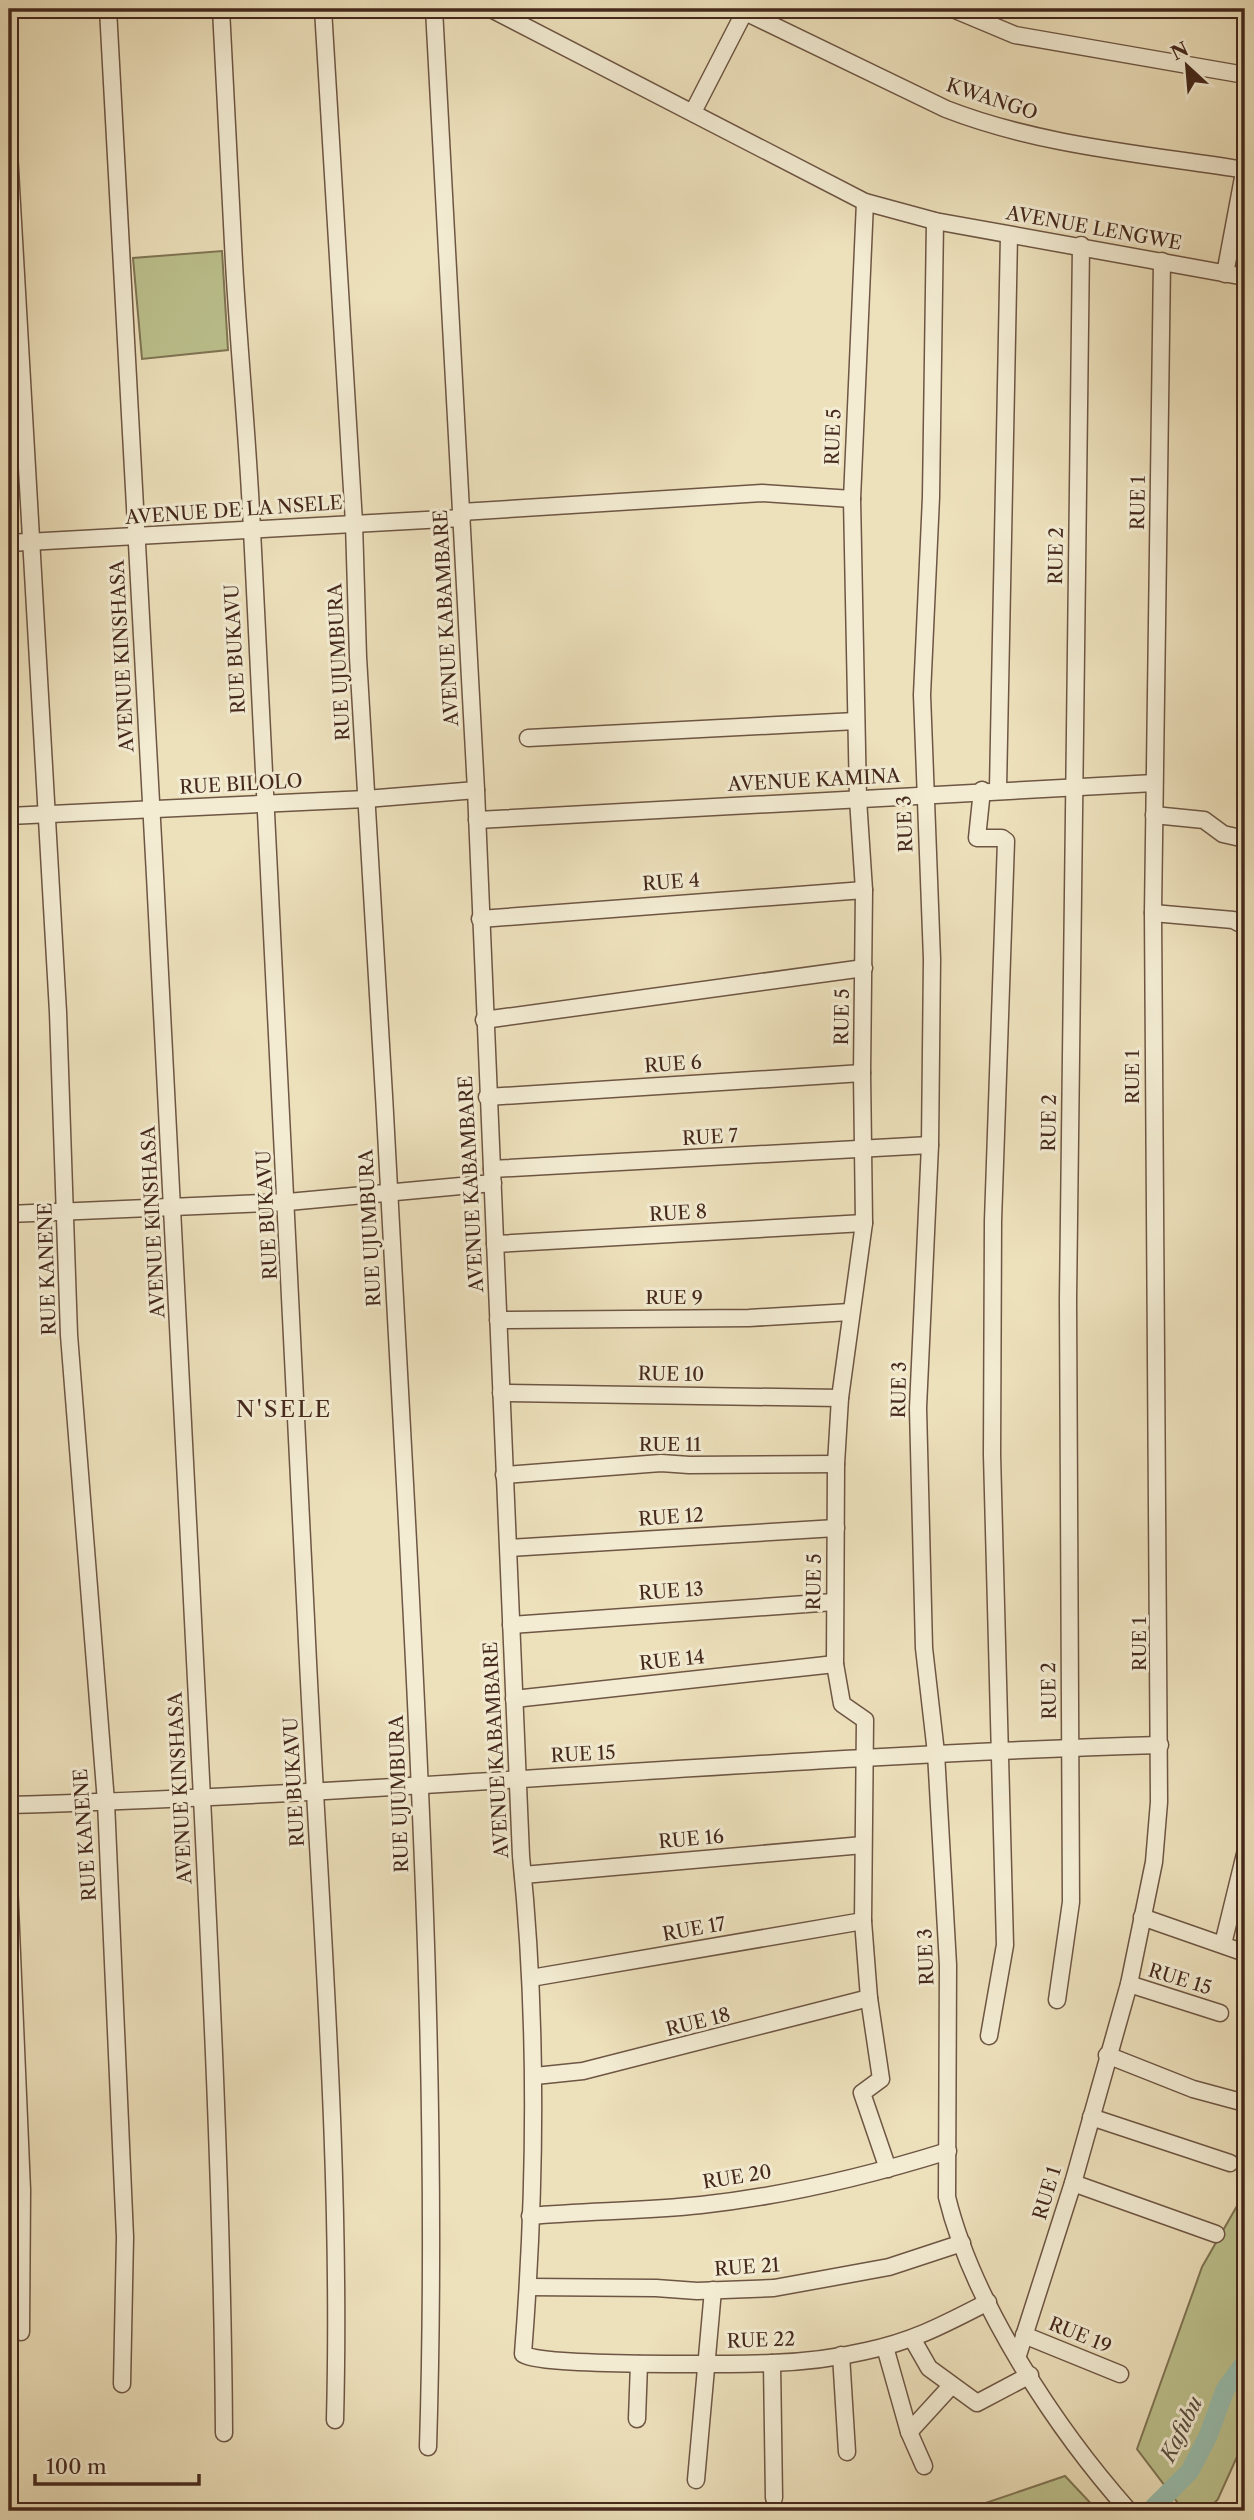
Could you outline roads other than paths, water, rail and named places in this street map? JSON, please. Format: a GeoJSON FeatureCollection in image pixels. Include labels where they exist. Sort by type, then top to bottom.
{"type":"FeatureCollection","features":[{"type":"Feature","properties":{"kind":"street","name":"AVENUE KINSHASA"},"geometry":{"type":"LineString","coordinates":[[108,9],[150,810],[174,1206],[223,2252],[224,2433]]}},
{"type":"Feature","properties":{"kind":"street","name":"RUE BUKAVU"},"geometry":{"type":"LineString","coordinates":[[221,9],[234,265],[252,530],[257,682],[288,1202],[315,1791],[332,2078],[337,2299],[335,2420]]}},
{"type":"Feature","properties":{"kind":"street","name":"RUE UJUMBURA"},"geometry":{"type":"LineString","coordinates":[[323,9],[354,523],[418,1787],[430,2087],[431,2315],[428,2447]]}},
{"type":"Feature","properties":{"kind":"street","name":"AVENUE KABAMBARE"},"geometry":{"type":"LineString","coordinates":[[434,9],[476,790],[514,1699],[535,2076],[524,2357]]}},
{"type":"Feature","properties":{"kind":"street","name":"AVENUE LENGWE"},"geometry":{"type":"LineString","coordinates":[[491,9],[865,202],[935,221],[1245,277]]}},
{"type":"Feature","properties":{"kind":"street"},"geometry":{"type":"LineString","coordinates":[[953,9],[1015,35],[1245,75]]}},
{"type":"Feature","properties":{"kind":"street"},"geometry":{"type":"LineString","coordinates":[[692,112],[743,10]]}},
{"type":"Feature","properties":{"kind":"street","name":"KWANGO"},"geometry":{"type":"LineString","coordinates":[[743,10],[946,109],[979,122],[1062,141],[1245,169]]}},
{"type":"Feature","properties":{"kind":"street","name":"RUE KANENE"},"geometry":{"type":"LineString","coordinates":[[9,152],[33,541],[66,1211],[69,1335],[106,1802],[125,2237],[122,2384]]}},
{"type":"Feature","properties":{"kind":"street"},"geometry":{"type":"LineString","coordinates":[[1225,274],[1245,169]]}},
{"type":"Feature","properties":{"kind":"street","name":"RUE 5"},"geometry":{"type":"LineString","coordinates":[[865,202],[852,499],[858,799],[864,890],[864,1223],[861,1265],[850,1312],[841,1398],[836,1464],[834,1602],[835,1664],[842,1704],[865,1720],[867,1759],[863,1921],[869,1998],[881,2079],[862,2093],[888,2169]]}},
{"type":"Feature","properties":{"kind":"street","name":"RUE 3"},"geometry":{"type":"LineString","coordinates":[[935,221],[931,497],[922,695],[932,959],[930,1145],[918,1408],[924,1648],[936,1753],[948,1965],[947,2197],[962,2243],[988,2302],[1018,2355],[1058,2420],[1128,2510]]}},
{"type":"Feature","properties":{"kind":"street"},"geometry":{"type":"LineString","coordinates":[[989,2036],[1005,1945],[993,1546],[993,1221],[1006,841],[1002,838],[977,838],[990,790],[1009,235]]}},
{"type":"Feature","properties":{"kind":"street","name":"RUE 2"},"geometry":{"type":"LineString","coordinates":[[1057,2000],[1071,1902],[1068,1327],[1081,246]]}},
{"type":"Feature","properties":{"kind":"street","name":"RUE 1"},"geometry":{"type":"LineString","coordinates":[[1018,2355],[1073,2183],[1129,1984],[1154,1862],[1160,1745],[1153,914],[1162,261]]}},
{"type":"Feature","properties":{"kind":"street","name":"AVENUE DE LA NSELE"},"geometry":{"type":"LineString","coordinates":[[9,542],[252,530],[762,493],[852,499]]}},
{"type":"Feature","properties":{"kind":"street"},"geometry":{"type":"LineString","coordinates":[[528,738],[856,721]]}},
{"type":"Feature","properties":{"kind":"street","name":"AVENUE KAMINA"},"geometry":{"type":"LineString","coordinates":[[477,820],[1074,785],[1154,783]]}},
{"type":"Feature","properties":{"kind":"street","name":"RUE BILOLO"},"geometry":{"type":"LineString","coordinates":[[9,816],[366,799],[476,790]]}},
{"type":"Feature","properties":{"kind":"street"},"geometry":{"type":"LineString","coordinates":[[1154,815],[1203,820],[1223,834],[1245,839]]}},
{"type":"Feature","properties":{"kind":"street","name":"RUE 4"},"geometry":{"type":"LineString","coordinates":[[480,919],[864,890]]}},
{"type":"Feature","properties":{"kind":"street"},"geometry":{"type":"LineString","coordinates":[[1153,914],[1233,920],[1245,926],[1245,932]]}},
{"type":"Feature","properties":{"kind":"street","name":"RUE 5"},"geometry":{"type":"LineString","coordinates":[[484,1020],[864,968]]}},
{"type":"Feature","properties":{"kind":"street","name":"RUE 6"},"geometry":{"type":"LineString","coordinates":[[487,1097],[862,1073]]}},
{"type":"Feature","properties":{"kind":"street","name":"RUE 7"},"geometry":{"type":"LineString","coordinates":[[9,1214],[288,1202],[389,1192],[493,1176],[930,1145]]}},
{"type":"Feature","properties":{"kind":"street","name":"RUE 8"},"geometry":{"type":"LineString","coordinates":[[495,1244],[864,1223]]}},
{"type":"Feature","properties":{"kind":"street","name":"RUE 9"},"geometry":{"type":"LineString","coordinates":[[498,1320],[749,1318],[850,1312]]}},
{"type":"Feature","properties":{"kind":"street","name":"RUE 10"},"geometry":{"type":"LineString","coordinates":[[501,1393],[841,1398]]}},
{"type":"Feature","properties":{"kind":"street","name":"RUE 11"},"geometry":{"type":"LineString","coordinates":[[504,1475],[661,1463],[836,1464]]}},
{"type":"Feature","properties":{"kind":"street","name":"RUE 12"},"geometry":{"type":"LineString","coordinates":[[509,1548],[835,1528]]}},
{"type":"Feature","properties":{"kind":"street","name":"RUE 13"},"geometry":{"type":"LineString","coordinates":[[511,1625],[834,1602]]}},
{"type":"Feature","properties":{"kind":"street","name":"RUE 14"},"geometry":{"type":"LineString","coordinates":[[514,1699],[835,1664]]}},
{"type":"Feature","properties":{"kind":"street","name":"RUE 15"},"geometry":{"type":"LineString","coordinates":[[9,1805],[418,1787],[518,1778],[936,1753],[1160,1745]]}},
{"type":"Feature","properties":{"kind":"street","name":"RUE 16"},"geometry":{"type":"LineString","coordinates":[[523,1875],[863,1845]]}},
{"type":"Feature","properties":{"kind":"street"},"geometry":{"type":"LineString","coordinates":[[1223,1944],[1245,1854]]}},
{"type":"Feature","properties":{"kind":"street"},"geometry":{"type":"LineString","coordinates":[[9,1884],[22,2190],[21,2332]]}},
{"type":"Feature","properties":{"kind":"street"},"geometry":{"type":"LineString","coordinates":[[1142,1917],[1245,1953]]}},
{"type":"Feature","properties":{"kind":"street","name":"RUE 17"},"geometry":{"type":"LineString","coordinates":[[531,1978],[863,1921]]}},
{"type":"Feature","properties":{"kind":"street","name":"RUE 15"},"geometry":{"type":"LineString","coordinates":[[1129,1984],[1220,2013]]}},
{"type":"Feature","properties":{"kind":"street","name":"RUE 18"},"geometry":{"type":"LineString","coordinates":[[535,2076],[583,2071],[869,1998]]}},
{"type":"Feature","properties":{"kind":"street"},"geometry":{"type":"LineString","coordinates":[[1107,2055],[1193,2088],[1245,2103]]}},
{"type":"Feature","properties":{"kind":"street"},"geometry":{"type":"LineString","coordinates":[[1091,2117],[1230,2163]]}},
{"type":"Feature","properties":{"kind":"street","name":"RUE 20"},"geometry":{"type":"LineString","coordinates":[[530,2216],[701,2205],[888,2169],[948,2151]]}},
{"type":"Feature","properties":{"kind":"street"},"geometry":{"type":"LineString","coordinates":[[1073,2183],[1216,2234]]}},
{"type":"Feature","properties":{"kind":"street","name":"RUE 21"},"geometry":{"type":"LineString","coordinates":[[528,2287],[713,2290],[774,2288],[831,2280],[889,2267],[962,2243]]}},
{"type":"Feature","properties":{"kind":"street"},"geometry":{"type":"LineString","coordinates":[[696,2480],[713,2290]]}},
{"type":"Feature","properties":{"kind":"street","name":"RUE 22"},"geometry":{"type":"LineString","coordinates":[[524,2357],[639,2364],[772,2363],[841,2355],[913,2340],[988,2302]]}},
{"type":"Feature","properties":{"kind":"street","name":"RUE 19"},"geometry":{"type":"LineString","coordinates":[[1024,2335],[1120,2374]]}},
{"type":"Feature","properties":{"kind":"street"},"geometry":{"type":"LineString","coordinates":[[913,2340],[922,2360],[951,2386],[977,2403],[1030,2375]]}},
{"type":"Feature","properties":{"kind":"street"},"geometry":{"type":"LineString","coordinates":[[885,2347],[909,2432],[924,2466]]}},
{"type":"Feature","properties":{"kind":"street"},"geometry":{"type":"LineString","coordinates":[[841,2355],[847,2452]]}},
{"type":"Feature","properties":{"kind":"street"},"geometry":{"type":"LineString","coordinates":[[772,2363],[774,2498]]}},
{"type":"Feature","properties":{"kind":"street"},"geometry":{"type":"LineString","coordinates":[[637,2419],[639,2364]]}},
{"type":"Feature","properties":{"kind":"street"},"geometry":{"type":"LineString","coordinates":[[909,2432],[951,2386]]}},
{"type":"Feature","properties":{"kind":"waterway","name":"Kafubu"},"geometry":{"type":"LineString","coordinates":[[1150,2511],[1190,2471],[1208,2436],[1225,2390],[1245,2362]]}},
{"type":"Feature","properties":{"kind":"district","name":"N'SELE"},"geometry":{"type":"Point","coordinates":[284,1409]}}]}
